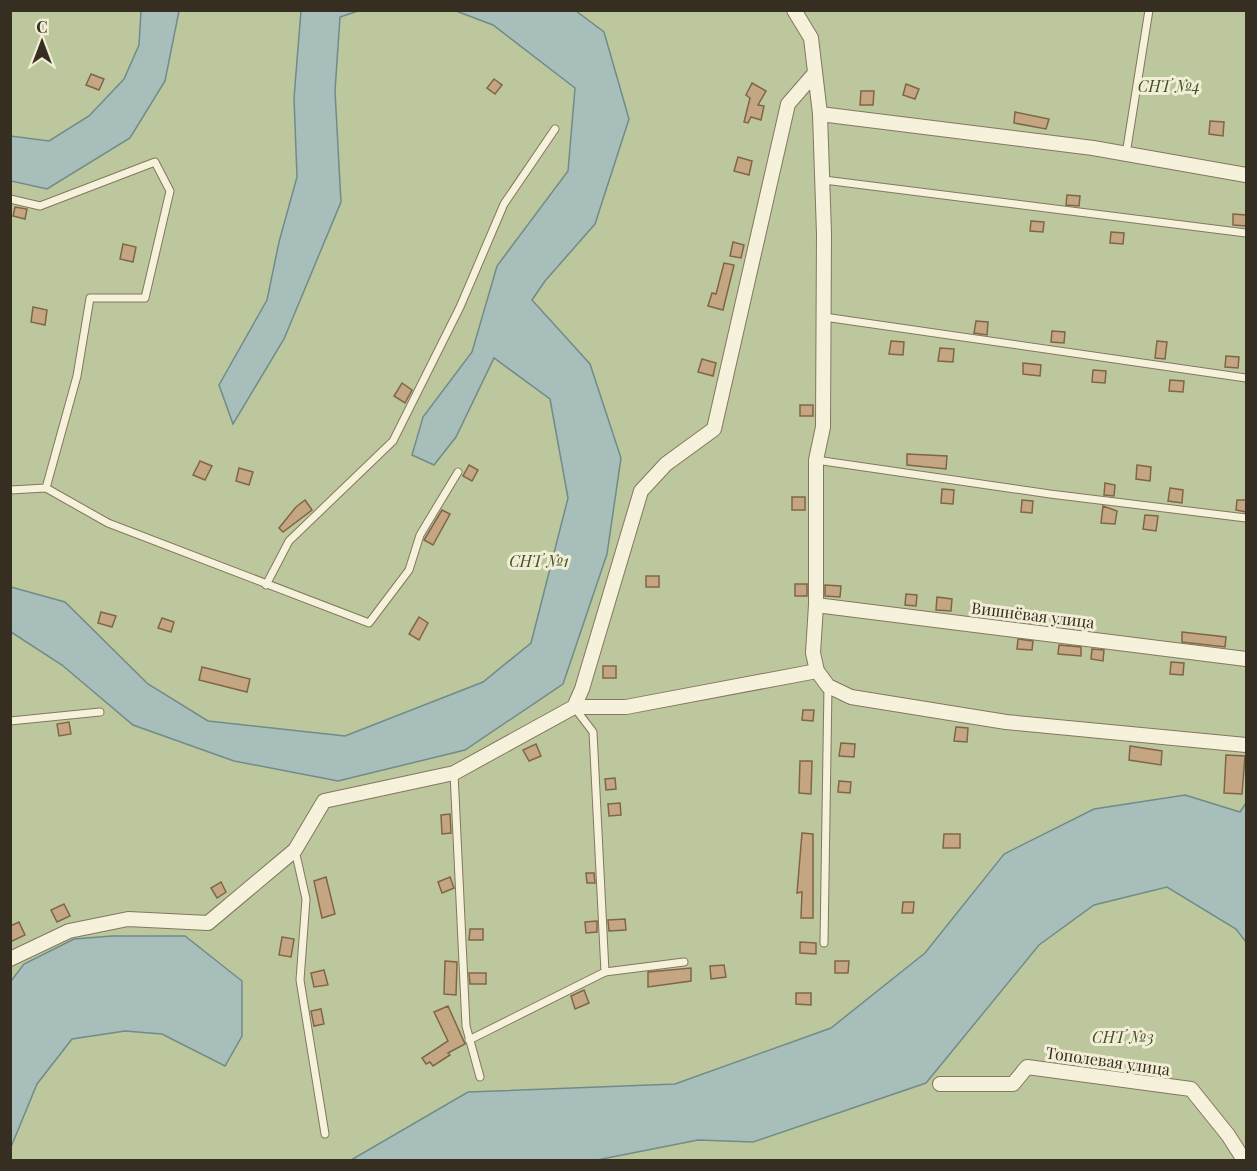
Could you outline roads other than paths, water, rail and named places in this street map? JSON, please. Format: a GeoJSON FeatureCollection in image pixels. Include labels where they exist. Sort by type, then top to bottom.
{"type":"FeatureCollection","features":[{"type":"Feature","properties":{"kind":"street"},"geometry":{"type":"LineString","coordinates":[[794,10],[811,38],[820,114],[824,180],[823,427],[816,460],[816,605],[813,652],[817,671],[828,686],[851,697],[994,721],[1246,745]]}},
{"type":"Feature","properties":{"kind":"street"},"geometry":{"type":"LineString","coordinates":[[574,706],[582,689],[641,491],[666,464],[714,429],[788,104],[815,73]]}},
{"type":"Feature","properties":{"kind":"street"},"geometry":{"type":"LineString","coordinates":[[820,114],[1126,154],[1246,175]]}},
{"type":"Feature","properties":{"kind":"street","name":"Вишнёвая улица"},"geometry":{"type":"LineString","coordinates":[[816,605],[1246,659]]}},
{"type":"Feature","properties":{"kind":"street"},"geometry":{"type":"LineString","coordinates":[[10,959],[69,931],[128,919],[208,923],[295,850],[324,801],[454,773],[574,706],[626,706],[817,671]]}},
{"type":"Feature","properties":{"kind":"street","name":"Тополевая улица"},"geometry":{"type":"LineString","coordinates":[[940,1084],[1013,1084],[1027,1067],[1191,1089],[1228,1135],[1244,1161]]}},
{"type":"Feature","properties":{"kind":"lane"},"geometry":{"type":"LineString","coordinates":[[1126,154],[1149,10]]}},
{"type":"Feature","properties":{"kind":"lane"},"geometry":{"type":"LineString","coordinates":[[266,585],[289,542],[393,441],[460,307],[504,204],[555,129]]}},
{"type":"Feature","properties":{"kind":"lane"},"geometry":{"type":"LineString","coordinates":[[10,199],[40,206],[154,162],[170,191],[145,298],[90,298],[77,376],[46,488]]}},
{"type":"Feature","properties":{"kind":"lane"},"geometry":{"type":"LineString","coordinates":[[824,180],[1246,233]]}},
{"type":"Feature","properties":{"kind":"lane"},"geometry":{"type":"LineString","coordinates":[[824,317],[1246,378]]}},
{"type":"Feature","properties":{"kind":"lane"},"geometry":{"type":"LineString","coordinates":[[816,460],[1050,494],[1246,518]]}},
{"type":"Feature","properties":{"kind":"lane"},"geometry":{"type":"LineString","coordinates":[[10,490],[46,488],[108,523],[369,623],[409,570],[420,535],[458,472]]}},
{"type":"Feature","properties":{"kind":"lane"},"geometry":{"type":"LineString","coordinates":[[824,943],[828,686]]}},
{"type":"Feature","properties":{"kind":"lane"},"geometry":{"type":"LineString","coordinates":[[574,706],[593,732],[605,972]]}},
{"type":"Feature","properties":{"kind":"lane"},"geometry":{"type":"LineString","coordinates":[[10,722],[100,712]]}},
{"type":"Feature","properties":{"kind":"lane"},"geometry":{"type":"LineString","coordinates":[[454,773],[466,1026],[480,1077]]}},
{"type":"Feature","properties":{"kind":"lane"},"geometry":{"type":"LineString","coordinates":[[295,850],[306,899],[300,980],[325,1134]]}},
{"type":"Feature","properties":{"kind":"lane"},"geometry":{"type":"LineString","coordinates":[[469,1040],[605,972],[684,962]]}},
{"type":"Feature","properties":{"kind":"water"},"geometry":{"type":"Polygon","coordinates":[[[141,11],[179,11],[165,81],[130,138],[47,189],[11,181],[11,136],[49,141],[89,116],[124,79],[139,45],[141,11]]]}},
{"type":"Feature","properties":{"kind":"water"},"geometry":{"type":"Polygon","coordinates":[[[301,11],[358,11],[340,17],[335,91],[341,202],[284,339],[233,424],[219,385],[267,300],[279,242],[297,177],[294,98],[301,11]]]}},
{"type":"Feature","properties":{"kind":"water"},"geometry":{"type":"Polygon","coordinates":[[[456,11],[576,11],[604,32],[629,119],[595,224],[545,281],[532,300],[590,364],[621,458],[607,554],[563,684],[465,750],[338,781],[234,761],[133,725],[62,665],[11,632],[11,587],[65,602],[148,684],[208,721],[345,736],[483,682],[531,643],[568,498],[550,399],[494,358],[456,437],[434,465],[412,455],[423,417],[472,352],[497,266],[568,171],[575,88],[493,25],[456,11]]]}},
{"type":"Feature","properties":{"kind":"water"},"geometry":{"type":"Polygon","coordinates":[[[1185,795],[1240,812],[1246,803],[1246,942],[1236,929],[1167,887],[1094,905],[1039,945],[926,1083],[753,1142],[698,1140],[597,1160],[351,1160],[468,1092],[675,1084],[831,1028],[925,953],[1004,854],[1094,809],[1185,795]]]}},
{"type":"Feature","properties":{"kind":"water"},"geometry":{"type":"Polygon","coordinates":[[[112,936],[185,936],[242,981],[242,1036],[225,1066],[162,1034],[125,1031],[72,1039],[37,1084],[11,1147],[11,981],[24,964],[74,939],[112,936]]]}},
{"type":"Feature","properties":{"kind":"park label","name":"СНТ №4"},"geometry":{"type":"Point","coordinates":[1169,86]}},
{"type":"Feature","properties":{"kind":"park label","name":"СНТ №1"},"geometry":{"type":"Point","coordinates":[539,561]}},
{"type":"Feature","properties":{"kind":"park label","name":"СНТ №3"},"geometry":{"type":"Point","coordinates":[1123,1037]}}]}
